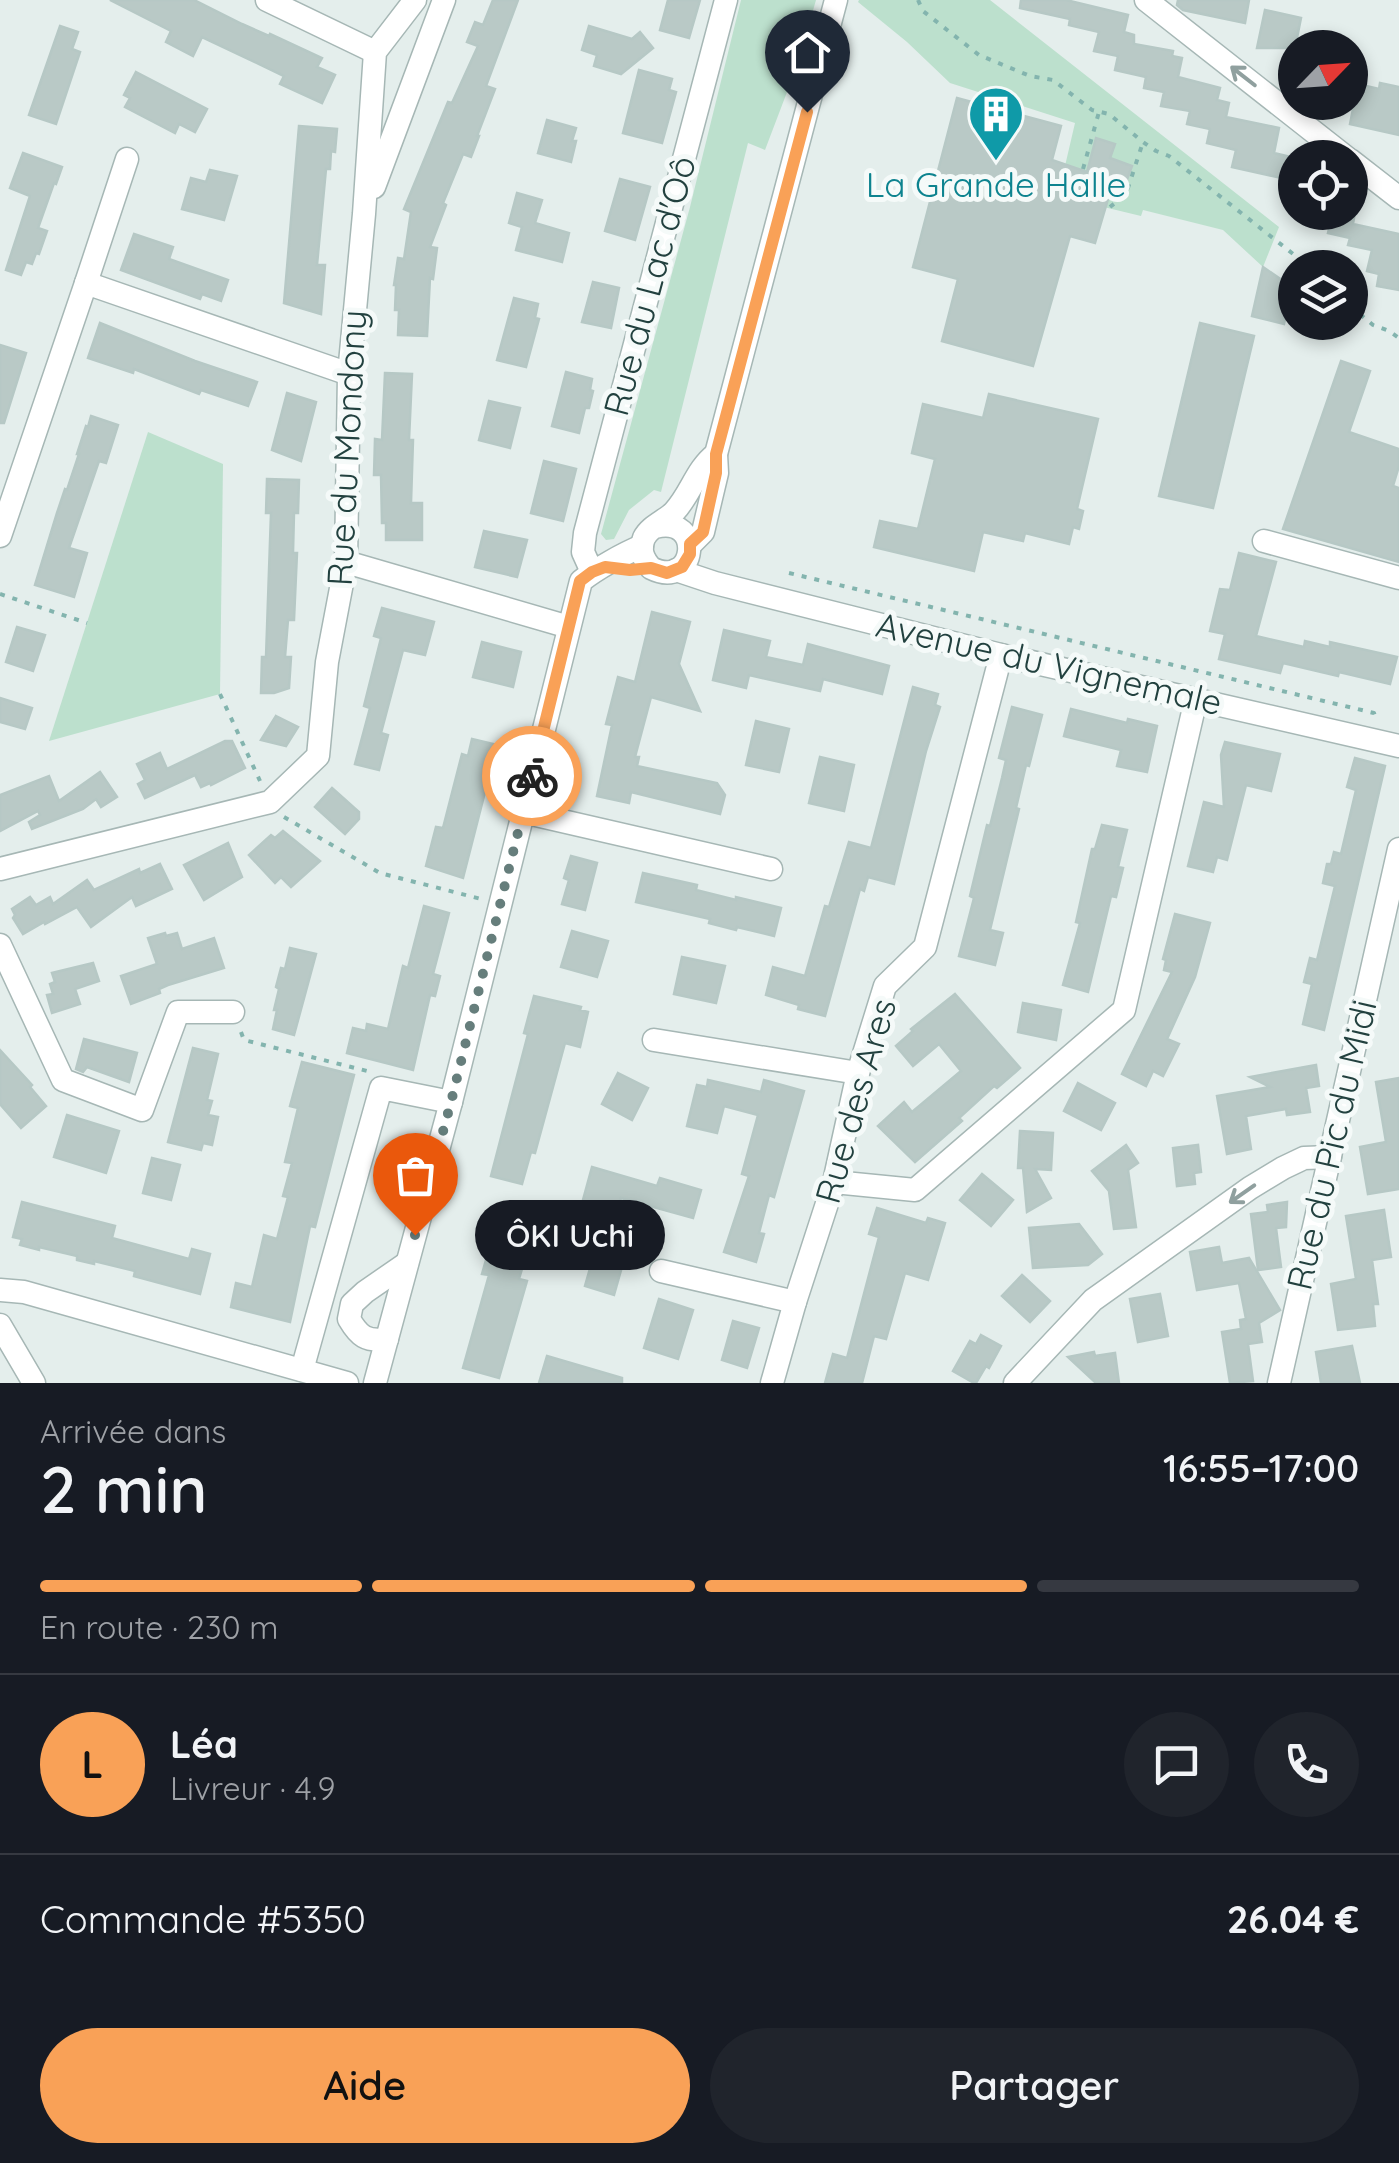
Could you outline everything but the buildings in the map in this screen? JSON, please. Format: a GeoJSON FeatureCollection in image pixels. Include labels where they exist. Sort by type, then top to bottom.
{"type":"FeatureCollection","features":[{"type":"Feature","properties":{"kind":"street"},"geometry":{"type":"LineString","coordinates":[[268,0],[375,52],[415,0]]}},
{"type":"Feature","properties":{"kind":"street","name":"Rue du Mondony"},"geometry":{"type":"LineString","coordinates":[[364,214],[444,0]]}},
{"type":"Feature","properties":{"kind":"street","name":"Rue du Lac d'Oô"},"geometry":{"type":"LineString","coordinates":[[375,1383],[451,1102],[580,581],[599,570],[584,552],[585,533],[726,0]]}},
{"type":"Feature","properties":{"kind":"street"},"geometry":{"type":"LineString","coordinates":[[649,547],[659,572],[685,556],[703,532],[716,473],[716,454],[836,0]]}},
{"type":"Feature","properties":{"kind":"street"},"geometry":{"type":"LineString","coordinates":[[1146,0],[1326,140]]}},
{"type":"Feature","properties":{"kind":"street","name":"Rue du Mondony"},"geometry":{"type":"LineString","coordinates":[[0,869],[270,802],[318,756],[327,662],[346,562],[349,374],[375,52]]}},
{"type":"Feature","properties":{"kind":"street"},"geometry":{"type":"LineString","coordinates":[[0,536],[128,159]]}},
{"type":"Feature","properties":{"kind":"street"},"geometry":{"type":"LineString","coordinates":[[1368,173],[1399,198]]}},
{"type":"Feature","properties":{"kind":"street"},"geometry":{"type":"LineString","coordinates":[[86,283],[349,374]]}},
{"type":"Feature","properties":{"kind":"street"},"geometry":{"type":"LineString","coordinates":[[649,547],[704,462],[716,454]]}},
{"type":"Feature","properties":{"kind":"street"},"geometry":{"type":"LineString","coordinates":[[599,570],[627,553],[649,547],[673,526],[681,530],[685,556]]}},
{"type":"Feature","properties":{"kind":"street"},"geometry":{"type":"LineString","coordinates":[[1264,542],[1399,578]]}},
{"type":"Feature","properties":{"kind":"street","name":"Avenue du Vignemale"},"geometry":{"type":"LineString","coordinates":[[685,556],[716,583],[1001,655],[1390,744]]}},
{"type":"Feature","properties":{"kind":"street"},"geometry":{"type":"LineString","coordinates":[[346,562],[570,627]]}},
{"type":"Feature","properties":{"kind":"street","name":"Rue des Ares"},"geometry":{"type":"LineString","coordinates":[[772,1383],[834,1182],[858,1073],[886,986],[925,947],[1001,655]]}},
{"type":"Feature","properties":{"kind":"street"},"geometry":{"type":"LineString","coordinates":[[834,1182],[915,1190],[1124,1010],[1196,699]]}},
{"type":"Feature","properties":{"kind":"street"},"geometry":{"type":"LineString","coordinates":[[523,812],[771,869]]}},
{"type":"Feature","properties":{"kind":"street","name":"Rue du Pic du Midi"},"geometry":{"type":"LineString","coordinates":[[1279,1383],[1399,850]]}},
{"type":"Feature","properties":{"kind":"street"},"geometry":{"type":"LineString","coordinates":[[0,945],[63,1080],[142,1110],[178,1012],[233,1012]]}},
{"type":"Feature","properties":{"kind":"street"},"geometry":{"type":"LineString","coordinates":[[654,1040],[858,1073]]}},
{"type":"Feature","properties":{"kind":"street"},"geometry":{"type":"LineString","coordinates":[[302,1370],[382,1088],[451,1102]]}},
{"type":"Feature","properties":{"kind":"street"},"geometry":{"type":"LineString","coordinates":[[1015,1383],[1093,1300],[1283,1168],[1304,1158],[1330,1156]]}},
{"type":"Feature","properties":{"kind":"street"},"geometry":{"type":"LineString","coordinates":[[387,1340],[366,1340],[358,1334],[349,1319],[352,1304],[407,1263]]}},
{"type":"Feature","properties":{"kind":"street"},"geometry":{"type":"LineString","coordinates":[[661,1271],[795,1302]]}},
{"type":"Feature","properties":{"kind":"street"},"geometry":{"type":"LineString","coordinates":[[0,1290],[24,1292],[346,1383]]}},
{"type":"Feature","properties":{"kind":"street"},"geometry":{"type":"LineString","coordinates":[[0,1325],[34,1383]]}},
{"type":"Feature","properties":{"kind":"path"},"geometry":{"type":"LineString","coordinates":[[918,0],[923,11],[979,55],[1030,76],[1053,80],[1092,110],[1109,114],[1289,250]]}},
{"type":"Feature","properties":{"kind":"path"},"geometry":{"type":"LineString","coordinates":[[1076,194],[1099,112]]}},
{"type":"Feature","properties":{"kind":"path"},"geometry":{"type":"LineString","coordinates":[[1110,207],[1126,194],[1143,142]]}},
{"type":"Feature","properties":{"kind":"path"},"geometry":{"type":"LineString","coordinates":[[1368,320],[1399,338]]}},
{"type":"Feature","properties":{"kind":"path","name":"Avenue du Vignemale"},"geometry":{"type":"LineString","coordinates":[[789,573],[1374,713],[1390,744]]}},
{"type":"Feature","properties":{"kind":"path"},"geometry":{"type":"LineString","coordinates":[[0,594],[87,622]]}},
{"type":"Feature","properties":{"kind":"path"},"geometry":{"type":"LineString","coordinates":[[220,694],[276,813],[380,873],[500,904]]}},
{"type":"Feature","properties":{"kind":"path"},"geometry":{"type":"LineString","coordinates":[[233,1012],[244,1040],[376,1074],[382,1088]]}},
{"type":"Feature","properties":{"kind":"green space"},"geometry":{"type":"Polygon","coordinates":[[[741,0],[816,0],[812,14],[806,13],[797,47],[803,50],[765,150],[748,143],[661,492],[654,490],[629,510],[614,539],[606,540],[601,534],[690,207],[741,0]]]}},
{"type":"Feature","properties":{"kind":"green space"},"geometry":{"type":"Polygon","coordinates":[[[990,0],[1278,226],[1263,267],[1223,230],[1143,210],[1141,216],[1058,196],[1075,123],[950,83],[858,2],[990,0]]]}},
{"type":"Feature","properties":{"kind":"green space"},"geometry":{"type":"Polygon","coordinates":[[[148,432],[223,464],[220,694],[49,741],[148,432]]]}},
{"type":"Feature","properties":{"kind":"way so far"},"geometry":{"type":"LineString","coordinates":[[415,1235],[532,776]]}},
{"type":"Feature","properties":{"kind":"place","name":"La Grande Halle"},"geometry":{"type":"Point","coordinates":[996,163]}},
{"type":"Feature","properties":{"kind":"place","name":"ÔKI Uchi"},"geometry":{"type":"Point","coordinates":[415,1235]}},
{"type":"Feature","properties":{"kind":"route"},"geometry":{"type":"LineString","coordinates":[[532,776],[580,581],[605,567],[651,568],[667,573],[676,570],[690,554],[690,544],[703,532],[712,499],[716,454],[807,112]]}}]}
